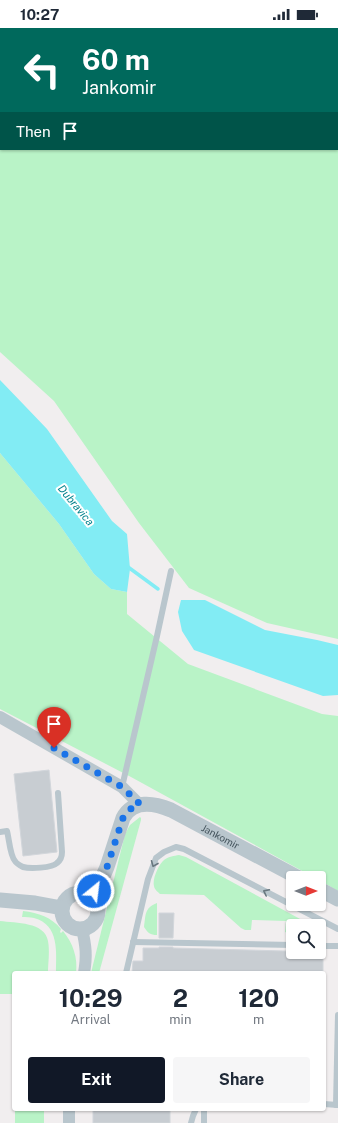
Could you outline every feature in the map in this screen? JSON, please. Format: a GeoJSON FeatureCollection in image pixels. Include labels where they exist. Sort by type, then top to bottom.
{"type":"FeatureCollection","features":[{"type":"Feature","properties":{"kind":"street"},"geometry":{"type":"LineString","coordinates":[[0,717],[122,787],[140,804],[132,807],[125,814],[107,867],[101,881],[91,896]]}},
{"type":"Feature","properties":{"kind":"street","name":"Jankomir"},"geometry":{"type":"LineString","coordinates":[[140,804],[155,805],[171,810],[286,871]]}},
{"type":"Feature","properties":{"kind":"street"},"geometry":{"type":"LineString","coordinates":[[76,892],[82,892],[91,896],[98,909],[98,915],[95,921],[91,926],[82,929],[74,928],[68,925],[64,921],[62,915],[62,908],[66,898],[76,892]]}},
{"type":"Feature","properties":{"kind":"street"},"geometry":{"type":"LineString","coordinates":[[326,893],[338,899]]}},
{"type":"Feature","properties":{"kind":"street"},"geometry":{"type":"LineString","coordinates":[[0,900],[35,903],[62,908]]}},
{"type":"Feature","properties":{"kind":"street"},"geometry":{"type":"LineString","coordinates":[[82,929],[86,946],[84,971]]}},
{"type":"Feature","properties":{"kind":"street"},"geometry":{"type":"LineString","coordinates":[[69,1111],[69,1123]]}},
{"type":"Feature","properties":{"kind":"lane"},"geometry":{"type":"LineString","coordinates":[[122,787],[171,570]]}},
{"type":"Feature","properties":{"kind":"lane"},"geometry":{"type":"LineString","coordinates":[[0,832],[7,831],[14,861],[22,866],[31,867],[56,864],[62,858],[58,793]]}},
{"type":"Feature","properties":{"kind":"lane"},"geometry":{"type":"LineString","coordinates":[[126,971],[148,879],[156,858],[164,852],[176,847],[184,849],[338,929]]}},
{"type":"Feature","properties":{"kind":"lane"},"geometry":{"type":"LineString","coordinates":[[133,942],[286,945]]}},
{"type":"Feature","properties":{"kind":"lane"},"geometry":{"type":"LineString","coordinates":[[326,946],[338,946]]}},
{"type":"Feature","properties":{"kind":"lane"},"geometry":{"type":"LineString","coordinates":[[326,1104],[337,1105],[338,1015]]}},
{"type":"Feature","properties":{"kind":"lane"},"geometry":{"type":"LineString","coordinates":[[191,1123],[195,1111]]}},
{"type":"Feature","properties":{"kind":"lane"},"geometry":{"type":"LineString","coordinates":[[204,1111],[204,1123]]}},
{"type":"Feature","properties":{"kind":"green space"},"geometry":{"type":"Polygon","coordinates":[[[0,150],[338,150],[338,639],[267,623],[189,588],[139,523],[54,401],[0,352],[0,150]]]}},
{"type":"Feature","properties":{"kind":"green space"},"geometry":{"type":"Polygon","coordinates":[[[0,453],[59,524],[94,574],[111,589],[127,592],[127,614],[188,664],[322,714],[338,716],[338,891],[326,884],[326,871],[302,871],[131,777],[0,709],[0,453]]]}},
{"type":"Feature","properties":{"kind":"green space"},"geometry":{"type":"Polygon","coordinates":[[[140,817],[141,818],[100,971],[91,971],[125,834],[130,825],[140,817]]]}},
{"type":"Feature","properties":{"kind":"green space"},"geometry":{"type":"Polygon","coordinates":[[[179,855],[186,857],[300,919],[286,919],[286,921],[252,920],[251,930],[245,930],[204,895],[160,894],[155,888],[155,876],[162,862],[172,856],[179,855]]]}},
{"type":"Feature","properties":{"kind":"green space"},"geometry":{"type":"Polygon","coordinates":[[[157,903],[157,935],[153,935],[144,927],[148,910],[157,903]]]}},
{"type":"Feature","properties":{"kind":"green space"},"geometry":{"type":"Polygon","coordinates":[[[23,911],[44,916],[53,921],[61,929],[61,933],[63,931],[70,941],[74,951],[76,971],[56,971],[56,949],[52,933],[42,922],[30,917],[22,917],[23,911]]]}},
{"type":"Feature","properties":{"kind":"green space"},"geometry":{"type":"Polygon","coordinates":[[[0,921],[21,923],[36,927],[46,935],[48,941],[48,971],[12,971],[12,994],[0,994],[0,921]]]}},
{"type":"Feature","properties":{"kind":"green space"},"geometry":{"type":"Polygon","coordinates":[[[15,1111],[44,1111],[44,1123],[15,1123],[15,1111]]]}},
{"type":"Feature","properties":{"kind":"water"},"geometry":{"type":"Polygon","coordinates":[[[0,380],[47,429],[112,521],[127,534],[130,569],[127,592],[111,589],[94,574],[59,524],[0,453],[0,380]]]}},
{"type":"Feature","properties":{"kind":"water"},"geometry":{"type":"Polygon","coordinates":[[[181,600],[205,600],[265,630],[338,645],[338,695],[323,696],[194,650],[182,631],[178,612],[181,600]]]}},
{"type":"Feature","properties":{"kind":"building"},"geometry":{"type":"Polygon","coordinates":[[[49,770],[57,852],[23,856],[14,774],[49,770]]]}},
{"type":"Feature","properties":{"kind":"building"},"geometry":{"type":"Polygon","coordinates":[[[159,913],[174,913],[173,938],[159,938],[159,913]]]}},
{"type":"Feature","properties":{"kind":"building"},"geometry":{"type":"Polygon","coordinates":[[[173,947],[286,951],[286,959],[323,959],[323,971],[132,971],[133,961],[143,961],[143,948],[173,947]]]}},
{"type":"Feature","properties":{"kind":"building"},"geometry":{"type":"Polygon","coordinates":[[[93,1111],[170,1111],[170,1123],[93,1123],[93,1111]]]}},
{"type":"Feature","properties":{"kind":"waterway","name":"Dubravica"},"geometry":{"type":"LineString","coordinates":[[128,567],[158,589]]}},
{"type":"Feature","properties":{"kind":"route"},"geometry":{"type":"LineString","coordinates":[[54,748],[122,787],[140,804],[132,807],[125,814],[120,824],[114,848],[107,867],[101,881],[94,891]]}}]}
